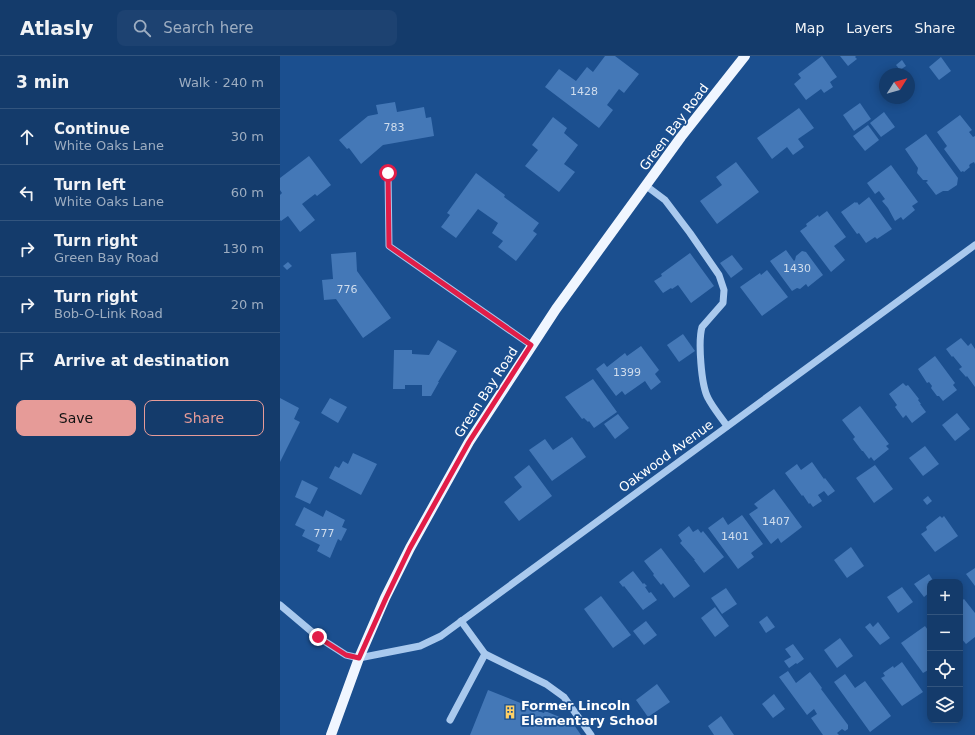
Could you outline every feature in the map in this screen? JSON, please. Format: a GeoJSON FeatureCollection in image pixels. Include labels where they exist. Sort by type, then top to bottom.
{"type":"FeatureCollection","features":[{"type":"Feature","properties":{"kind":"main road","name":"Green Bay Road"},"geometry":{"type":"LineString","coordinates":[[331,735],[359,658],[386,598],[410,548],[469,442],[531,345],[556,309],[681,137],[745,56]]}},
{"type":"Feature","properties":{"kind":"street"},"geometry":{"type":"LineString","coordinates":[[388,173],[389,246],[531,345]]}},
{"type":"Feature","properties":{"kind":"street"},"geometry":{"type":"LineString","coordinates":[[645,186],[665,200],[719,275],[724,290],[723,303],[702,327],[700,332],[702,382],[707,397],[727,426]]}},
{"type":"Feature","properties":{"kind":"street","name":"Oakwood Avenue"},"geometry":{"type":"LineString","coordinates":[[359,658],[420,646],[441,636],[975,245]]}},
{"type":"Feature","properties":{"kind":"street"},"geometry":{"type":"LineString","coordinates":[[280,605],[318,637],[346,655],[359,658]]}},
{"type":"Feature","properties":{"kind":"street"},"geometry":{"type":"LineString","coordinates":[[461,621],[484,654],[546,684],[564,696],[591,735]]}},
{"type":"Feature","properties":{"kind":"street"},"geometry":{"type":"LineString","coordinates":[[450,720],[484,654]]}},
{"type":"Feature","properties":{"kind":"building"},"geometry":{"type":"Polygon","coordinates":[[[605,56],[615,56],[639,74],[624,93],[619,89],[607,105],[613,110],[599,128],[545,87],[559,69],[576,81],[587,67],[593,72],[605,56]]]}},
{"type":"Feature","properties":{"kind":"building"},"geometry":{"type":"Polygon","coordinates":[[[822,56],[837,77],[830,82],[833,87],[824,93],[821,89],[806,100],[794,84],[801,78],[798,74],[822,56]]]}},
{"type":"Feature","properties":{"kind":"building"},"geometry":{"type":"Polygon","coordinates":[[[840,56],[856,56],[855,57],[857,59],[848,66],[840,56]]]}},
{"type":"Feature","properties":{"kind":"building"},"geometry":{"type":"Polygon","coordinates":[[[941,57],[951,71],[939,80],[929,67],[941,57]]]}},
{"type":"Feature","properties":{"kind":"building"},"geometry":{"type":"Polygon","coordinates":[[[902,60],[906,66],[898,68],[896,65],[902,60]]]}},
{"type":"Feature","properties":{"kind":"building"},"geometry":{"type":"Polygon","coordinates":[[[395,102],[397,112],[424,107],[426,118],[431,117],[434,136],[383,145],[361,164],[349,148],[347,149],[339,140],[368,116],[378,114],[376,105],[395,102]]]}},
{"type":"Feature","properties":{"kind":"building"},"geometry":{"type":"Polygon","coordinates":[[[860,103],[871,119],[854,131],[843,115],[860,103]]]}},
{"type":"Feature","properties":{"kind":"building"},"geometry":{"type":"Polygon","coordinates":[[[799,108],[814,128],[798,139],[804,147],[793,155],[787,147],[772,159],[757,138],[799,108]]]}},
{"type":"Feature","properties":{"kind":"building"},"geometry":{"type":"Polygon","coordinates":[[[884,112],[895,127],[881,137],[870,123],[884,112]]]}},
{"type":"Feature","properties":{"kind":"building"},"geometry":{"type":"Polygon","coordinates":[[[960,115],[972,130],[969,132],[973,137],[975,136],[975,164],[974,162],[970,164],[970,167],[964,172],[961,172],[944,149],[947,146],[937,132],[960,115]]]}},
{"type":"Feature","properties":{"kind":"building"},"geometry":{"type":"Polygon","coordinates":[[[553,117],[567,128],[564,133],[578,145],[564,164],[575,172],[559,192],[525,166],[538,150],[532,145],[553,117]]]}},
{"type":"Feature","properties":{"kind":"building"},"geometry":{"type":"Polygon","coordinates":[[[868,125],[879,140],[865,151],[853,136],[868,125]]]}},
{"type":"Feature","properties":{"kind":"building"},"geometry":{"type":"Polygon","coordinates":[[[926,134],[958,178],[957,185],[948,191],[943,191],[936,195],[926,182],[928,181],[923,180],[917,173],[918,168],[905,149],[926,134]]]}},
{"type":"Feature","properties":{"kind":"building"},"geometry":{"type":"Polygon","coordinates":[[[309,156],[331,185],[317,196],[315,194],[302,204],[315,220],[300,232],[288,216],[281,221],[280,220],[280,195],[282,193],[280,190],[280,178],[309,156]]]}},
{"type":"Feature","properties":{"kind":"building"},"geometry":{"type":"Polygon","coordinates":[[[736,162],[759,192],[717,224],[700,201],[722,185],[716,177],[736,162]]]}},
{"type":"Feature","properties":{"kind":"building"},"geometry":{"type":"Polygon","coordinates":[[[891,165],[918,202],[912,206],[915,210],[903,220],[901,217],[895,221],[888,208],[882,201],[885,199],[879,191],[875,194],[867,183],[891,165]]]}},
{"type":"Feature","properties":{"kind":"building"},"geometry":{"type":"Polygon","coordinates":[[[476,173],[505,195],[504,197],[539,223],[533,231],[537,234],[516,261],[498,247],[503,241],[492,233],[498,223],[478,209],[456,238],[441,227],[450,215],[447,213],[476,173]]]}},
{"type":"Feature","properties":{"kind":"building"},"geometry":{"type":"Polygon","coordinates":[[[869,197],[892,229],[877,239],[875,237],[866,243],[859,233],[857,234],[841,212],[855,202],[859,205],[869,197]]]}},
{"type":"Feature","properties":{"kind":"building"},"geometry":{"type":"Polygon","coordinates":[[[827,211],[846,237],[834,246],[845,260],[831,272],[800,231],[807,226],[806,224],[818,215],[819,217],[827,211]]]}},
{"type":"Feature","properties":{"kind":"building"},"geometry":{"type":"Polygon","coordinates":[[[786,250],[794,261],[796,256],[802,251],[806,252],[823,275],[808,287],[806,284],[800,289],[797,288],[792,291],[770,261],[786,250]]]}},
{"type":"Feature","properties":{"kind":"building"},"geometry":{"type":"Polygon","coordinates":[[[356,252],[357,271],[391,318],[363,338],[336,299],[324,300],[322,280],[333,279],[331,254],[356,252]]]}},
{"type":"Feature","properties":{"kind":"building"},"geometry":{"type":"Polygon","coordinates":[[[690,253],[714,286],[691,303],[678,285],[663,293],[654,281],[662,276],[661,274],[690,253]]]}},
{"type":"Feature","properties":{"kind":"building"},"geometry":{"type":"Polygon","coordinates":[[[732,255],[743,269],[731,278],[720,263],[732,255]]]}},
{"type":"Feature","properties":{"kind":"building"},"geometry":{"type":"Polygon","coordinates":[[[288,262],[292,266],[287,270],[283,266],[288,262]]]}},
{"type":"Feature","properties":{"kind":"building"},"geometry":{"type":"Polygon","coordinates":[[[767,270],[788,297],[762,316],[740,287],[767,270]]]}},
{"type":"Feature","properties":{"kind":"building"},"geometry":{"type":"Polygon","coordinates":[[[683,334],[695,351],[679,362],[667,345],[683,334]]]}},
{"type":"Feature","properties":{"kind":"building"},"geometry":{"type":"Polygon","coordinates":[[[961,338],[968,346],[971,343],[975,349],[975,387],[967,376],[966,377],[959,369],[962,367],[946,349],[961,338]]]}},
{"type":"Feature","properties":{"kind":"building"},"geometry":{"type":"Polygon","coordinates":[[[438,340],[457,351],[431,396],[422,396],[422,385],[405,385],[405,389],[393,389],[394,350],[412,350],[412,354],[429,355],[438,340]]]}},
{"type":"Feature","properties":{"kind":"building"},"geometry":{"type":"Polygon","coordinates":[[[641,346],[659,370],[655,374],[661,382],[651,390],[645,381],[625,395],[622,391],[616,396],[596,369],[604,363],[607,367],[625,353],[627,356],[641,346]]]}},
{"type":"Feature","properties":{"kind":"building"},"geometry":{"type":"Polygon","coordinates":[[[935,356],[955,383],[953,385],[957,390],[943,401],[939,396],[937,396],[931,388],[932,386],[929,382],[927,383],[918,369],[935,356]]]}},
{"type":"Feature","properties":{"kind":"building"},"geometry":{"type":"Polygon","coordinates":[[[593,379],[617,412],[594,428],[589,421],[588,422],[584,418],[582,419],[565,397],[593,379]]]}},
{"type":"Feature","properties":{"kind":"building"},"geometry":{"type":"Polygon","coordinates":[[[903,383],[906,386],[908,385],[919,399],[920,404],[926,412],[912,423],[906,415],[903,418],[895,407],[897,405],[889,394],[903,383]]]}},
{"type":"Feature","properties":{"kind":"building"},"geometry":{"type":"Polygon","coordinates":[[[280,398],[299,408],[294,419],[300,422],[280,462],[280,398]]]}},
{"type":"Feature","properties":{"kind":"building"},"geometry":{"type":"Polygon","coordinates":[[[330,398],[347,407],[338,423],[321,413],[330,398]]]}},
{"type":"Feature","properties":{"kind":"building"},"geometry":{"type":"Polygon","coordinates":[[[860,406],[889,444],[886,446],[889,449],[874,461],[871,457],[869,459],[862,451],[853,439],[855,437],[842,420],[860,406]]]}},
{"type":"Feature","properties":{"kind":"building"},"geometry":{"type":"Polygon","coordinates":[[[957,413],[970,429],[955,441],[942,425],[957,413]]]}},
{"type":"Feature","properties":{"kind":"building"},"geometry":{"type":"Polygon","coordinates":[[[618,414],[629,428],[615,439],[604,424],[618,414]]]}},
{"type":"Feature","properties":{"kind":"building"},"geometry":{"type":"Polygon","coordinates":[[[572,437],[586,457],[552,481],[529,450],[545,439],[553,450],[572,437]]]}},
{"type":"Feature","properties":{"kind":"building"},"geometry":{"type":"Polygon","coordinates":[[[925,446],[939,464],[923,476],[909,458],[925,446]]]}},
{"type":"Feature","properties":{"kind":"building"},"geometry":{"type":"Polygon","coordinates":[[[353,453],[377,464],[361,495],[329,478],[335,466],[339,468],[343,461],[348,464],[353,453]]]}},
{"type":"Feature","properties":{"kind":"building"},"geometry":{"type":"Polygon","coordinates":[[[812,462],[835,491],[828,496],[824,491],[818,495],[822,501],[813,507],[803,495],[802,496],[785,473],[797,464],[801,470],[812,462]]]}},
{"type":"Feature","properties":{"kind":"building"},"geometry":{"type":"Polygon","coordinates":[[[529,465],[552,496],[519,521],[504,502],[522,487],[514,477],[529,465]]]}},
{"type":"Feature","properties":{"kind":"building"},"geometry":{"type":"Polygon","coordinates":[[[875,465],[893,489],[874,503],[856,478],[875,465]]]}},
{"type":"Feature","properties":{"kind":"building"},"geometry":{"type":"Polygon","coordinates":[[[302,480],[318,488],[310,504],[295,497],[302,480]]]}},
{"type":"Feature","properties":{"kind":"building"},"geometry":{"type":"Polygon","coordinates":[[[774,489],[802,527],[781,543],[778,538],[771,544],[749,514],[758,508],[754,504],[774,489]]]}},
{"type":"Feature","properties":{"kind":"building"},"geometry":{"type":"Polygon","coordinates":[[[928,496],[932,501],[927,505],[923,500],[928,496]]]}},
{"type":"Feature","properties":{"kind":"building"},"geometry":{"type":"Polygon","coordinates":[[[304,507],[323,517],[326,510],[345,520],[342,527],[347,529],[341,541],[338,539],[330,558],[317,551],[320,545],[302,536],[305,530],[295,525],[304,507]]]}},
{"type":"Feature","properties":{"kind":"building"},"geometry":{"type":"Polygon","coordinates":[[[742,515],[763,544],[751,553],[754,557],[738,569],[708,528],[723,517],[728,525],[742,515]]]}},
{"type":"Feature","properties":{"kind":"building"},"geometry":{"type":"Polygon","coordinates":[[[940,516],[942,518],[944,516],[958,536],[935,552],[921,534],[927,530],[926,527],[940,516]]]}},
{"type":"Feature","properties":{"kind":"building"},"geometry":{"type":"Polygon","coordinates":[[[689,526],[693,532],[698,529],[701,533],[703,531],[724,557],[704,573],[680,543],[682,541],[678,535],[689,526]]]}},
{"type":"Feature","properties":{"kind":"building"},"geometry":{"type":"Polygon","coordinates":[[[851,547],[864,566],[847,578],[834,560],[851,547]]]}},
{"type":"Feature","properties":{"kind":"building"},"geometry":{"type":"Polygon","coordinates":[[[661,548],[690,586],[674,598],[663,583],[661,585],[644,561],[661,548]]]}},
{"type":"Feature","properties":{"kind":"building"},"geometry":{"type":"Polygon","coordinates":[[[975,568],[975,586],[966,574],[975,568]]]}},
{"type":"Feature","properties":{"kind":"building"},"geometry":{"type":"Polygon","coordinates":[[[633,571],[643,584],[644,583],[647,586],[645,587],[649,593],[651,592],[657,600],[643,610],[619,582],[633,571]]]}},
{"type":"Feature","properties":{"kind":"building"},"geometry":{"type":"Polygon","coordinates":[[[929,574],[932,579],[927,579],[927,594],[924,597],[914,584],[929,574]]]}},
{"type":"Feature","properties":{"kind":"building"},"geometry":{"type":"Polygon","coordinates":[[[902,587],[913,602],[898,613],[887,597],[902,587]]]}},
{"type":"Feature","properties":{"kind":"building"},"geometry":{"type":"Polygon","coordinates":[[[726,588],[737,604],[722,614],[711,598],[726,588]]]}},
{"type":"Feature","properties":{"kind":"building"},"geometry":{"type":"Polygon","coordinates":[[[601,596],[631,635],[613,648],[584,609],[601,596]]]}},
{"type":"Feature","properties":{"kind":"building"},"geometry":{"type":"Polygon","coordinates":[[[964,599],[975,613],[975,637],[966,644],[963,640],[964,599]]]}},
{"type":"Feature","properties":{"kind":"building"},"geometry":{"type":"Polygon","coordinates":[[[715,607],[729,626],[715,637],[701,618],[715,607]]]}},
{"type":"Feature","properties":{"kind":"building"},"geometry":{"type":"Polygon","coordinates":[[[767,616],[775,627],[766,633],[759,622],[767,616]]]}},
{"type":"Feature","properties":{"kind":"building"},"geometry":{"type":"Polygon","coordinates":[[[646,621],[657,635],[644,645],[633,631],[646,621]]]}},
{"type":"Feature","properties":{"kind":"building"},"geometry":{"type":"Polygon","coordinates":[[[878,622],[890,638],[880,645],[865,627],[870,623],[873,627],[878,622]]]}},
{"type":"Feature","properties":{"kind":"building"},"geometry":{"type":"Polygon","coordinates":[[[925,626],[927,629],[927,671],[923,673],[901,643],[925,626]]]}},
{"type":"Feature","properties":{"kind":"building"},"geometry":{"type":"Polygon","coordinates":[[[840,638],[853,656],[837,668],[824,650],[840,638]]]}},
{"type":"Feature","properties":{"kind":"building"},"geometry":{"type":"Polygon","coordinates":[[[793,644],[804,659],[789,668],[784,661],[791,657],[785,649],[793,644]]]}},
{"type":"Feature","properties":{"kind":"building"},"geometry":{"type":"Polygon","coordinates":[[[902,662],[923,692],[902,706],[881,678],[885,676],[883,673],[902,662]]]}},
{"type":"Feature","properties":{"kind":"building"},"geometry":{"type":"Polygon","coordinates":[[[788,671],[796,683],[810,672],[848,725],[848,729],[845,731],[842,729],[837,733],[839,735],[823,735],[811,718],[817,714],[814,709],[807,715],[779,677],[788,671]]]}},
{"type":"Feature","properties":{"kind":"building"},"geometry":{"type":"Polygon","coordinates":[[[845,674],[855,688],[865,681],[891,716],[870,732],[834,682],[845,674]]]}},
{"type":"Feature","properties":{"kind":"building"},"geometry":{"type":"Polygon","coordinates":[[[657,684],[670,702],[648,717],[636,700],[657,684]]]}},
{"type":"Feature","properties":{"kind":"building","name":"Former Lincoln Elementary School"},"geometry":{"type":"Polygon","coordinates":[[[488,690],[528,706],[527,707],[544,713],[545,711],[572,722],[581,735],[470,735],[488,690]]]}},
{"type":"Feature","properties":{"kind":"building"},"geometry":{"type":"Polygon","coordinates":[[[774,694],[785,709],[773,718],[762,704],[774,694]]]}},
{"type":"Feature","properties":{"kind":"building"},"geometry":{"type":"Polygon","coordinates":[[[721,716],[734,735],[714,735],[708,726],[721,716]]]}},
{"type":"Feature","properties":{"kind":"place","name":"Former Lincoln Elementary School"},"geometry":{"type":"Point","coordinates":[510,712]}},
{"type":"Feature","properties":{"kind":"route"},"geometry":{"type":"LineString","coordinates":[[318,637],[346,655],[359,658],[410,548],[469,442],[531,345],[389,246],[388,173]]}}]}
